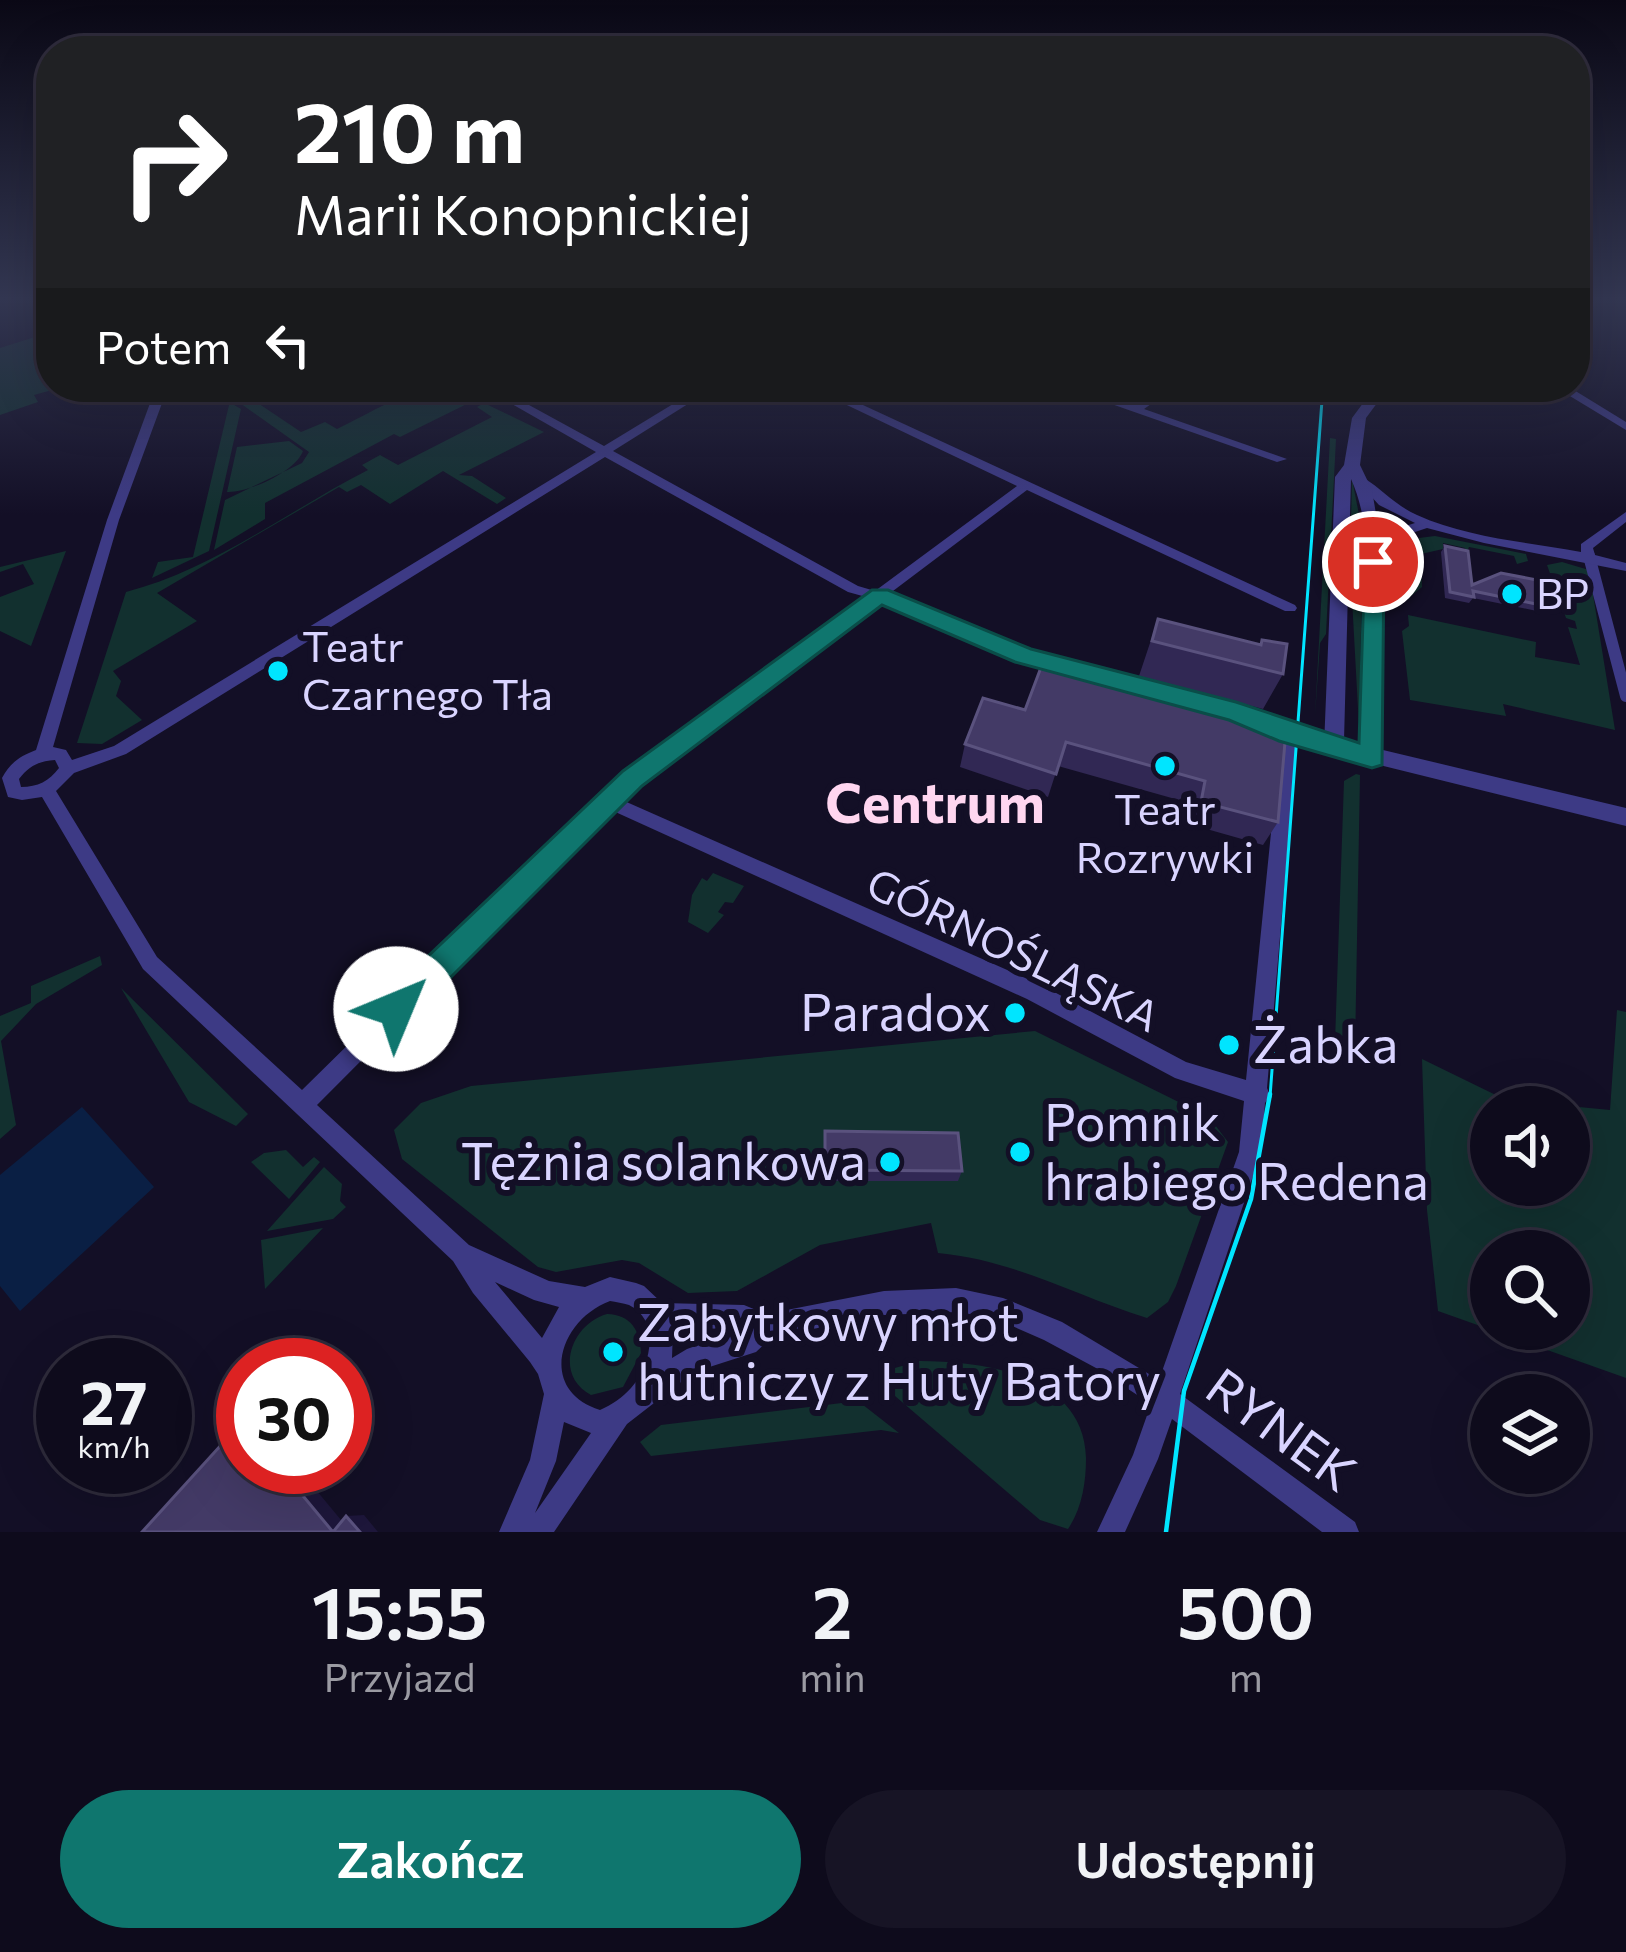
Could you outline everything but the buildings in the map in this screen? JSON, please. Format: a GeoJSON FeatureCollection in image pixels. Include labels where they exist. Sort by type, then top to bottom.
{"type":"FeatureCollection","features":[{"type":"Feature","properties":{"kind":"street"},"geometry":{"type":"LineString","coordinates":[[43,754],[113,520],[156,402]]}},
{"type":"Feature","properties":{"kind":"street"},"geometry":{"type":"LineString","coordinates":[[518,402],[853,589],[880,595],[1024,656],[1236,712],[1289,734],[1372,758],[1626,818]]}},
{"type":"Feature","properties":{"kind":"street"},"geometry":{"type":"LineString","coordinates":[[68,768],[60,754],[43,754],[5,779],[14,792],[46,789],[68,768],[120,750],[685,402]]}},
{"type":"Feature","properties":{"kind":"street"},"geometry":{"type":"LineString","coordinates":[[847,402],[1290,608]]}},
{"type":"Feature","properties":{"kind":"street"},"geometry":{"type":"LineString","coordinates":[[1112,402],[1281,459]]}},
{"type":"Feature","properties":{"kind":"street"},"geometry":{"type":"LineString","coordinates":[[1135,410],[1147,402]]}},
{"type":"Feature","properties":{"kind":"street"},"geometry":{"type":"LineString","coordinates":[[1334,746],[1343,477],[1352,465],[1355,428],[1372,402]]}},
{"type":"Feature","properties":{"kind":"street"},"geometry":{"type":"LineString","coordinates":[[1585,402],[1626,427]]}},
{"type":"Feature","properties":{"kind":"street"},"geometry":{"type":"LineString","coordinates":[[1352,465],[1389,508],[1426,524],[1626,567]]}},
{"type":"Feature","properties":{"kind":"street"},"geometry":{"type":"LineString","coordinates":[[1364,482],[1373,562],[1372,758]]}},
{"type":"Feature","properties":{"kind":"street"},"geometry":{"type":"LineString","coordinates":[[302,1105],[607,802],[1024,486]]}},
{"type":"Feature","properties":{"kind":"street"},"geometry":{"type":"LineString","coordinates":[[1626,517],[1586,547],[1626,696]]}},
{"type":"Feature","properties":{"kind":"street"},"geometry":{"type":"LineString","coordinates":[[1373,562],[1399,533],[1426,524]]}},
{"type":"Feature","properties":{"kind":"street"},"geometry":{"type":"LineString","coordinates":[[656,1316],[744,1317],[766,1326],[921,1300],[972,1301],[1054,1330],[1162,1400],[1238,1198],[1259,1095],[1289,734]]}},
{"type":"Feature","properties":{"kind":"street"},"geometry":{"type":"LineString","coordinates":[[46,789],[150,963],[461,1252],[483,1293],[526,1336],[575,1417],[602,1423],[617,1419]]}},
{"type":"Feature","properties":{"kind":"street","name":"GÓRNOŚLĄSKA"},"geometry":{"type":"LineString","coordinates":[[607,802],[1034,992],[1182,1071],[1259,1095]]}},
{"type":"Feature","properties":{"kind":"street"},"geometry":{"type":"LineString","coordinates":[[461,1252],[502,1269],[536,1293],[583,1298],[622,1289],[646,1302],[656,1316],[661,1360],[649,1394]]}},
{"type":"Feature","properties":{"kind":"street"},"geometry":{"type":"LineString","coordinates":[[513,1532],[543,1461],[559,1324],[583,1298]]}},
{"type":"Feature","properties":{"kind":"street"},"geometry":{"type":"LineString","coordinates":[[538,1532],[617,1419],[687,1363],[747,1343],[766,1326]]}},
{"type":"Feature","properties":{"kind":"street","name":"RYNEK"},"geometry":{"type":"LineString","coordinates":[[1111,1532],[1145,1459],[1162,1400],[1345,1532]]}},
{"type":"Feature","properties":{"kind":"green space"},"geometry":{"type":"Polygon","coordinates":[[[0,371],[36,371],[38,402],[0,415],[0,371]]]}},
{"type":"Feature","properties":{"kind":"green space"},"geometry":{"type":"Polygon","coordinates":[[[229,402],[241,409],[209,551],[152,578],[158,562],[193,557],[229,405],[222,405],[229,402]]]}},
{"type":"Feature","properties":{"kind":"green space"},"geometry":{"type":"Polygon","coordinates":[[[238,402],[256,402],[301,432],[325,422],[337,429],[390,402],[471,402],[400,437],[394,434],[265,503],[265,519],[214,550],[225,500],[302,463],[309,452],[238,402]]]}},
{"type":"Feature","properties":{"kind":"green space"},"geometry":{"type":"Polygon","coordinates":[[[484,403],[544,432],[459,475],[472,476],[506,498],[497,504],[443,471],[390,504],[361,485],[347,492],[339,487],[157,593],[197,621],[113,671],[121,681],[116,696],[142,720],[102,744],[77,743],[126,592],[220,554],[368,470],[362,465],[380,455],[398,465],[492,417],[477,407],[484,403]]]}},
{"type":"Feature","properties":{"kind":"green space"},"geometry":{"type":"Polygon","coordinates":[[[1330,438],[1336,439],[1326,634],[1320,643],[1315,716],[1330,438]]]}},
{"type":"Feature","properties":{"kind":"green space"},"geometry":{"type":"Polygon","coordinates":[[[289,441],[303,451],[291,466],[259,485],[227,492],[237,447],[289,441]]]}},
{"type":"Feature","properties":{"kind":"green space"},"geometry":{"type":"Polygon","coordinates":[[[1352,479],[1363,535],[1359,727],[1350,562],[1352,479]]]}},
{"type":"Feature","properties":{"kind":"green space"},"geometry":{"type":"Polygon","coordinates":[[[1435,536],[1526,554],[1528,561],[1517,564],[1514,556],[1469,547],[1466,554],[1465,548],[1443,543],[1443,549],[1421,554],[1422,587],[1410,597],[1407,553],[1419,538],[1435,536]]]}},
{"type":"Feature","properties":{"kind":"green space"},"geometry":{"type":"Polygon","coordinates":[[[66,551],[31,646],[0,631],[0,597],[34,584],[23,564],[0,572],[0,567],[66,551]]]}},
{"type":"Feature","properties":{"kind":"green space"},"geometry":{"type":"Polygon","coordinates":[[[1562,562],[1589,570],[1615,730],[1503,704],[1506,716],[1410,700],[1402,631],[1409,626],[1408,615],[1536,642],[1535,657],[1580,665],[1568,627],[1577,629],[1575,621],[1566,618],[1547,565],[1562,562]]]}},
{"type":"Feature","properties":{"kind":"green space"},"geometry":{"type":"Polygon","coordinates":[[[1360,775],[1355,1049],[1335,1042],[1344,781],[1360,775]]]}},
{"type":"Feature","properties":{"kind":"green space"},"geometry":{"type":"Polygon","coordinates":[[[713,873],[744,886],[733,903],[725,902],[718,912],[724,915],[708,933],[688,922],[692,895],[702,878],[707,881],[713,873]]]}},
{"type":"Feature","properties":{"kind":"green space"},"geometry":{"type":"Polygon","coordinates":[[[100,956],[102,965],[36,1004],[1,1041],[16,1125],[0,1139],[0,1016],[31,1003],[31,986],[100,956]]]}},
{"type":"Feature","properties":{"kind":"green space"},"geometry":{"type":"Polygon","coordinates":[[[121,988],[248,1114],[236,1126],[189,1102],[121,988]]]}},
{"type":"Feature","properties":{"kind":"green space"},"geometry":{"type":"Polygon","coordinates":[[[1617,1010],[1626,1012],[1626,1378],[1547,1350],[1590,1350],[1590,1230],[1470,1230],[1470,1322],[1438,1311],[1427,1210],[1422,1059],[1477,1086],[1470,1086],[1470,1206],[1590,1206],[1590,1108],[1610,1110],[1617,1010]]]}},
{"type":"Feature","properties":{"kind":"green space"},"geometry":{"type":"Polygon","coordinates":[[[1035,1031],[1209,1117],[1228,1142],[1176,1286],[1168,1302],[1147,1318],[1019,1271],[938,1253],[931,1223],[820,1245],[737,1291],[688,1293],[639,1263],[622,1260],[556,1272],[538,1267],[402,1159],[394,1130],[421,1103],[471,1086],[1035,1031]]]}},
{"type":"Feature","properties":{"kind":"green space"},"geometry":{"type":"Polygon","coordinates":[[[286,1150],[303,1167],[314,1157],[320,1162],[289,1199],[251,1162],[264,1153],[286,1150]]]}},
{"type":"Feature","properties":{"kind":"green space"},"geometry":{"type":"Polygon","coordinates":[[[324,1167],[342,1184],[340,1201],[346,1207],[333,1219],[267,1231],[324,1167]]]}},
{"type":"Feature","properties":{"kind":"green space"},"geometry":{"type":"Polygon","coordinates":[[[323,1228],[265,1289],[261,1240],[323,1228]]]}},
{"type":"Feature","properties":{"kind":"green space"},"geometry":{"type":"Polygon","coordinates":[[[607,1314],[633,1325],[641,1353],[623,1387],[591,1395],[572,1375],[571,1351],[584,1328],[607,1314]]]}},
{"type":"Feature","properties":{"kind":"green space"},"geometry":{"type":"Polygon","coordinates":[[[920,1361],[973,1364],[1026,1378],[1068,1408],[1081,1430],[1086,1458],[1082,1495],[1068,1529],[1040,1520],[881,1384],[884,1371],[920,1361]]]}},
{"type":"Feature","properties":{"kind":"green space"},"geometry":{"type":"Polygon","coordinates":[[[858,1401],[899,1433],[881,1430],[651,1456],[640,1442],[661,1425],[858,1401]]]}},
{"type":"Feature","properties":{"kind":"water"},"geometry":{"type":"Polygon","coordinates":[[[82,1107],[154,1187],[20,1311],[0,1286],[0,1175],[82,1107]]]}},
{"type":"Feature","properties":{"kind":"tram line"},"geometry":{"type":"LineString","coordinates":[[1270,1097],[1322,402]]}},
{"type":"Feature","properties":{"kind":"tram line"},"geometry":{"type":"LineString","coordinates":[[1166,1532],[1184,1391],[1251,1199],[1270,1094]]}},
{"type":"Feature","properties":{"kind":"place","name":"BP"},"geometry":{"type":"Point","coordinates":[1512,594]}},
{"type":"Feature","properties":{"kind":"place","name":"Teatr Czarnego Tła"},"geometry":{"type":"Point","coordinates":[278,671]}},
{"type":"Feature","properties":{"kind":"place","name":"Teatr Rozrywki"},"geometry":{"type":"Point","coordinates":[1165,766]}},
{"type":"Feature","properties":{"kind":"place","name":"Paradox"},"geometry":{"type":"Point","coordinates":[1015,1013]}},
{"type":"Feature","properties":{"kind":"place","name":"Żabka"},"geometry":{"type":"Point","coordinates":[1229,1045]}},
{"type":"Feature","properties":{"kind":"place","name":"Pomnik hrabiego Redena"},"geometry":{"type":"Point","coordinates":[1020,1152]}},
{"type":"Feature","properties":{"kind":"place","name":"Tężnia solankowa"},"geometry":{"type":"Point","coordinates":[890,1162]}},
{"type":"Feature","properties":{"kind":"place","name":"Zabytkowy młot hutniczy z Huty Batory"},"geometry":{"type":"Point","coordinates":[613,1352]}},
{"type":"Feature","properties":{"kind":"district","name":"Centrum"},"geometry":{"type":"Point","coordinates":[935,804]}},
{"type":"Feature","properties":{"kind":"route"},"geometry":{"type":"LineString","coordinates":[[396,1009],[632,778],[880,595],[1024,656],[1236,712],[1289,734],[1372,758],[1373,562]]}}]}
